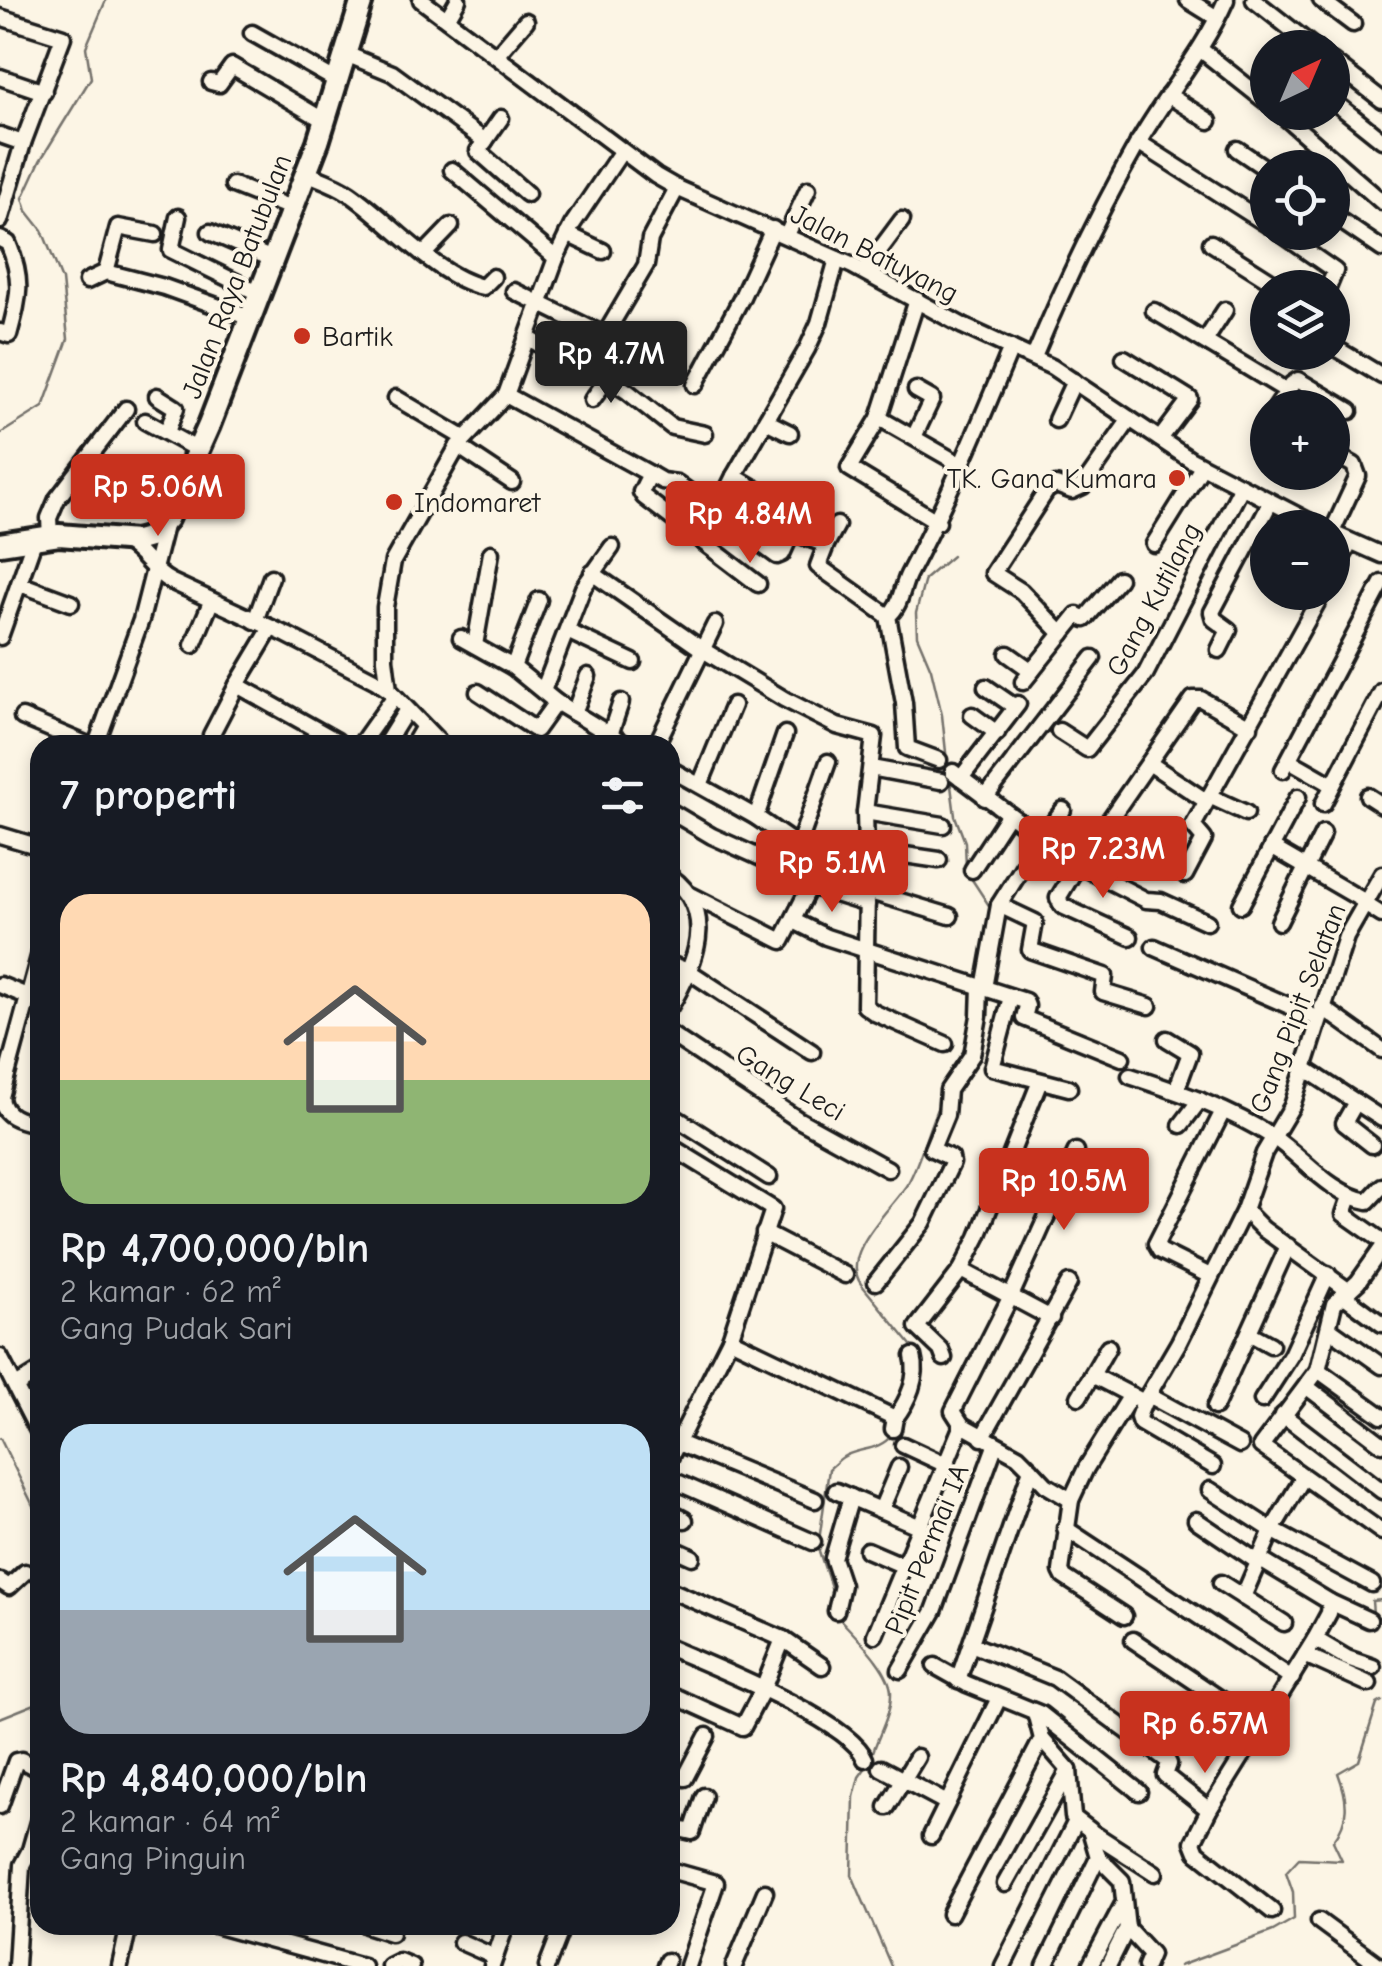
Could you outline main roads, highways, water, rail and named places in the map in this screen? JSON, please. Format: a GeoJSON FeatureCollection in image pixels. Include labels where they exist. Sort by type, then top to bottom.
{"type":"FeatureCollection","features":[{"type":"Feature","properties":{"kind":"highway","name":"Jalan Raya Batubulan"},"geometry":{"type":"LineString","coordinates":[[0,544],[42,536],[145,540],[167,519],[198,450],[306,173],[339,82],[362,0]]}},
{"type":"Feature","properties":{"kind":"waterway"},"geometry":{"type":"LineString","coordinates":[[0,434],[43,407],[68,339],[62,280],[42,230],[27,211],[23,198],[40,161],[91,78],[86,47],[106,0]]}},
{"type":"Feature","properties":{"kind":"waterway"},"geometry":{"type":"LineString","coordinates":[[948,771],[942,715],[931,669],[917,636],[916,613],[925,579],[952,556]]}},
{"type":"Feature","properties":{"kind":"waterway"},"geometry":{"type":"LineString","coordinates":[[950,778],[955,816],[965,842],[966,868]]}},
{"type":"Feature","properties":{"kind":"waterway"},"geometry":{"type":"LineString","coordinates":[[969,875],[992,910]]}},
{"type":"Feature","properties":{"kind":"waterway"},"geometry":{"type":"LineString","coordinates":[[915,1350],[861,1284],[856,1272],[857,1259],[871,1231],[908,1183],[940,1102]]}},
{"type":"Feature","properties":{"kind":"waterway"},"geometry":{"type":"LineString","coordinates":[[833,1593],[818,1548],[829,1469],[843,1457],[881,1444],[892,1435]]}},
{"type":"Feature","properties":{"kind":"waterway"},"geometry":{"type":"LineString","coordinates":[[0,1438],[30,1500]]}},
{"type":"Feature","properties":{"kind":"waterway"},"geometry":{"type":"LineString","coordinates":[[1382,1600],[1372,1601],[1373,1614],[1382,1619]]}},
{"type":"Feature","properties":{"kind":"waterway"},"geometry":{"type":"LineString","coordinates":[[837,1616],[870,1653],[890,1684],[889,1710],[872,1755]]}},
{"type":"Feature","properties":{"kind":"waterway"},"geometry":{"type":"LineString","coordinates":[[1179,1966],[1273,1931],[1294,1919],[1293,1892],[1286,1872],[1299,1858],[1342,1860],[1333,1841],[1346,1808],[1338,1773],[1359,1761],[1377,1704],[1382,1701]]}},
{"type":"Feature","properties":{"kind":"waterway"},"geometry":{"type":"LineString","coordinates":[[0,1718],[30,1706]]}},
{"type":"Feature","properties":{"kind":"waterway"},"geometry":{"type":"LineString","coordinates":[[869,1763],[859,1777],[854,1797],[852,1875],[891,1966]]}},
{"type":"Feature","properties":{"kind":"place","name":"Bartik"},"geometry":{"type":"Point","coordinates":[302,336]}},
{"type":"Feature","properties":{"kind":"place","name":"TK. Gana Kumara"},"geometry":{"type":"Point","coordinates":[1177,478]}},
{"type":"Feature","properties":{"kind":"place","name":"Indomaret"},"geometry":{"type":"Point","coordinates":[394,502]}}]}
